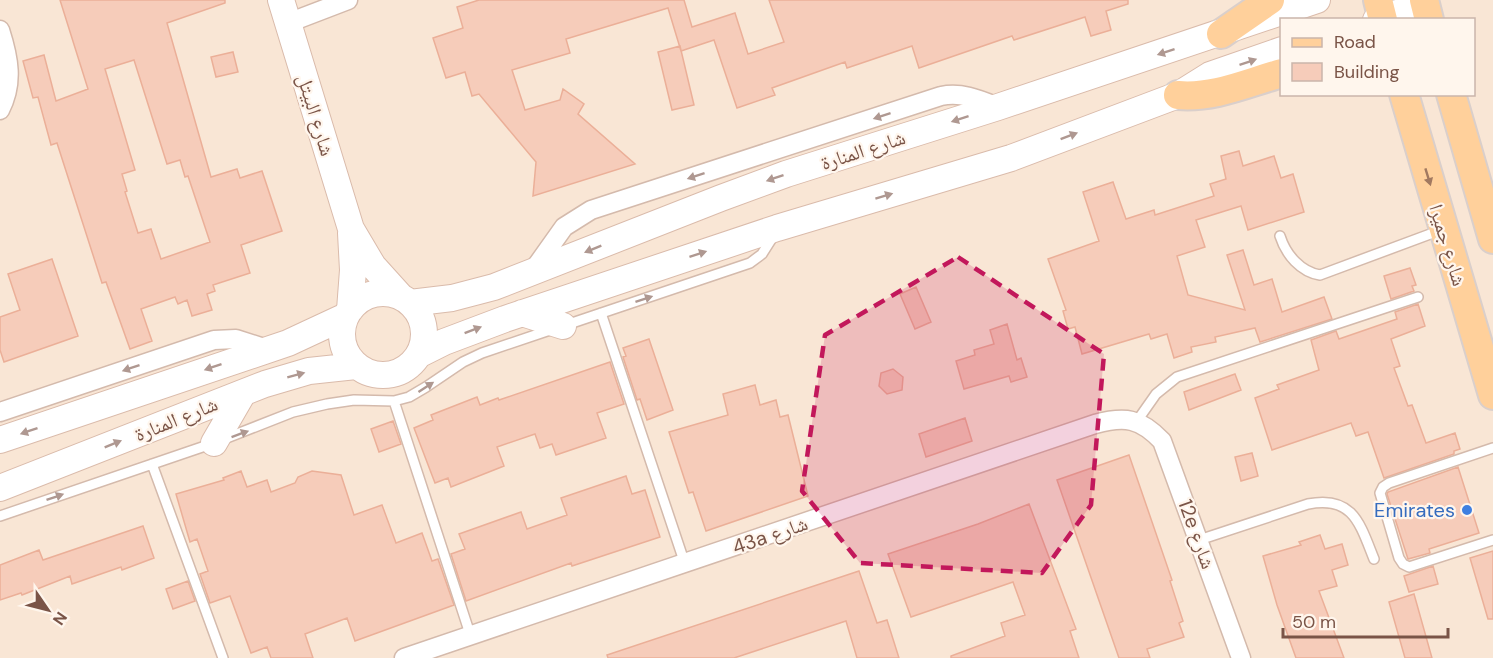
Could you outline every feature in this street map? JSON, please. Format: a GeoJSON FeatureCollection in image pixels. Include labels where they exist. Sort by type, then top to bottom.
{"type":"FeatureCollection","features":[{"type":"Feature","properties":{"kind":"main road"},"geometry":{"type":"LineString","coordinates":[[1221,33],[1270,0]]}},
{"type":"Feature","properties":{"kind":"main road","name":"شارع المنارة"},"geometry":{"type":"LineString","coordinates":[[406,300],[431,301],[473,294],[753,186],[1317,0]]}},
{"type":"Feature","properties":{"kind":"main road","name":"شارع البيتل"},"geometry":{"type":"LineString","coordinates":[[287,6],[351,229],[353,270],[348,313]]}},
{"type":"Feature","properties":{"kind":"main road"},"geometry":{"type":"LineString","coordinates":[[1380,14],[1426,8]]}},
{"type":"Feature","properties":{"kind":"main road"},"geometry":{"type":"LineString","coordinates":[[420,354],[470,331],[777,228],[1011,158],[1178,95],[1210,75],[1280,50]]}},
{"type":"Feature","properties":{"kind":"main road"},"geometry":{"type":"LineString","coordinates":[[1178,95],[1212,94],[1280,73]]}},
{"type":"Feature","properties":{"kind":"main road"},"geometry":{"type":"LineString","coordinates":[[1388,96],[1407,108]]}},
{"type":"Feature","properties":{"kind":"main road"},"geometry":{"type":"LineString","coordinates":[[1452,96],[1482,184],[1492,234]]}},
{"type":"Feature","properties":{"kind":"main road","name":"شارع جميرا"},"geometry":{"type":"LineString","coordinates":[[1407,108],[1493,395]]}},
{"type":"Feature","properties":{"kind":"main road","name":"شارع البيتل"},"geometry":{"type":"LineString","coordinates":[[351,229],[373,266],[406,300]]}},
{"type":"Feature","properties":{"kind":"main road"},"geometry":{"type":"LineString","coordinates":[[382,293],[406,300],[418,313],[424,326],[424,340],[420,354],[412,364],[391,375],[378,376],[356,366],[347,356],[343,343],[342,329],[348,313],[357,303],[369,296],[382,293]]}},
{"type":"Feature","properties":{"kind":"main road","name":"شارع المنارة"},"geometry":{"type":"LineString","coordinates":[[0,440],[308,335],[348,313]]}},
{"type":"Feature","properties":{"kind":"main road"},"geometry":{"type":"LineString","coordinates":[[522,313],[563,326]]}},
{"type":"Feature","properties":{"kind":"main road","name":"شارع المنارة"},"geometry":{"type":"LineString","coordinates":[[0,488],[243,393],[309,372],[356,366]]}},
{"type":"Feature","properties":{"kind":"main road"},"geometry":{"type":"LineString","coordinates":[[214,443],[243,393]]}},
{"type":"Feature","properties":{"kind":"street"},"geometry":{"type":"LineString","coordinates":[[287,6],[348,0]]}},
{"type":"Feature","properties":{"kind":"street"},"geometry":{"type":"LineString","coordinates":[[0,30],[9,69],[8,86],[0,110]]}},
{"type":"Feature","properties":{"kind":"street"},"geometry":{"type":"LineString","coordinates":[[532,273],[564,227],[591,210],[941,96],[966,95],[998,107]]}},
{"type":"Feature","properties":{"kind":"street"},"geometry":{"type":"LineString","coordinates":[[0,412],[214,340],[236,339],[267,349]]}},
{"type":"Feature","properties":{"kind":"street","name":"43a شارع"},"geometry":{"type":"LineString","coordinates":[[405,658],[433,654],[471,637],[1095,424],[1124,419],[1137,421]]}},
{"type":"Feature","properties":{"kind":"street","name":"12e شارع"},"geometry":{"type":"LineString","coordinates":[[1137,421],[1151,429],[1162,441],[1199,540],[1235,656]]}},
{"type":"Feature","properties":{"kind":"lane"},"geometry":{"type":"LineString","coordinates":[[0,516],[214,443],[293,412],[354,400],[394,401],[409,397],[463,362],[482,353],[750,263],[762,254],[777,228]]}},
{"type":"Feature","properties":{"kind":"lane"},"geometry":{"type":"LineString","coordinates":[[1280,236],[1287,251],[1301,267],[1310,274],[1320,275],[1443,230]]}},
{"type":"Feature","properties":{"kind":"lane"},"geometry":{"type":"LineString","coordinates":[[1137,421],[1156,394],[1177,377],[1418,297]]}},
{"type":"Feature","properties":{"kind":"lane"},"geometry":{"type":"LineString","coordinates":[[601,313],[685,564]]}},
{"type":"Feature","properties":{"kind":"lane"},"geometry":{"type":"LineString","coordinates":[[394,401],[471,637]]}},
{"type":"Feature","properties":{"kind":"lane"},"geometry":{"type":"LineString","coordinates":[[1493,448],[1389,483],[1380,493],[1399,558],[1409,567],[1493,540]]}},
{"type":"Feature","properties":{"kind":"lane"},"geometry":{"type":"LineString","coordinates":[[152,464],[223,658]]}},
{"type":"Feature","properties":{"kind":"lane"},"geometry":{"type":"LineString","coordinates":[[1199,540],[1322,501],[1336,503],[1349,510],[1359,521],[1374,559]]}},
{"type":"Feature","properties":{"kind":"highlighted area"},"geometry":{"type":"Polygon","coordinates":[[[958,257],[1104,354],[1091,505],[1042,573],[860,563],[802,491],[825,335],[958,257]]]}},
{"type":"Feature","properties":{"kind":"shaded area"},"geometry":{"type":"Polygon","coordinates":[[[0,0],[1493,0],[1493,658],[0,658],[0,0]]]}},
{"type":"Feature","properties":{"kind":"building"},"geometry":{"type":"Polygon","coordinates":[[[60,0],[225,0],[225,3],[167,23],[211,177],[237,169],[240,178],[262,171],[282,231],[241,245],[250,273],[213,285],[215,291],[207,294],[212,310],[192,316],[187,300],[178,304],[175,297],[141,309],[152,341],[130,349],[106,282],[102,283],[57,143],[51,145],[38,97],[33,98],[23,61],[44,55],[56,101],[88,89],[60,0]],[[134,60],[105,69],[135,170],[122,174],[127,191],[125,192],[138,233],[151,229],[161,259],[210,242],[188,176],[185,177],[180,160],[167,164],[134,60]]]}},
{"type":"Feature","properties":{"kind":"building"},"geometry":{"type":"Polygon","coordinates":[[[479,0],[684,0],[692,27],[735,13],[748,54],[784,42],[769,0],[1128,0],[1128,4],[1106,11],[1111,30],[1091,36],[1085,17],[1014,40],[1012,36],[919,68],[912,46],[847,68],[845,62],[772,88],[775,95],[737,108],[714,40],[681,51],[668,8],[566,39],[570,53],[512,70],[525,110],[560,100],[563,89],[584,104],[578,114],[635,164],[533,196],[536,162],[479,94],[472,96],[465,72],[446,78],[433,38],[463,28],[457,7],[479,0]]]}},
{"type":"Feature","properties":{"kind":"building"},"geometry":{"type":"Polygon","coordinates":[[[680,46],[694,105],[672,110],[658,52],[680,46]]]}},
{"type":"Feature","properties":{"kind":"building"},"geometry":{"type":"Polygon","coordinates":[[[233,52],[238,72],[216,77],[211,57],[233,52]]]}},
{"type":"Feature","properties":{"kind":"building"},"geometry":{"type":"Polygon","coordinates":[[[1239,151],[1243,166],[1274,156],[1281,178],[1293,174],[1304,212],[1248,230],[1241,206],[1196,220],[1205,247],[1177,256],[1188,295],[1245,310],[1227,255],[1243,250],[1254,285],[1272,279],[1282,312],[1324,297],[1332,319],[1260,342],[1255,328],[1215,337],[1216,342],[1191,347],[1192,352],[1174,358],[1167,334],[1151,339],[1149,334],[1082,354],[1075,327],[1068,329],[1063,311],[1066,310],[1048,259],[1099,241],[1083,192],[1113,182],[1126,219],[1154,210],[1155,215],[1214,196],[1210,184],[1226,179],[1221,156],[1239,151]]]}},
{"type":"Feature","properties":{"kind":"building"},"geometry":{"type":"Polygon","coordinates":[[[52,259],[78,336],[4,362],[0,350],[0,317],[20,310],[8,274],[52,259]]]}},
{"type":"Feature","properties":{"kind":"building"},"geometry":{"type":"Polygon","coordinates":[[[1410,268],[1416,285],[1412,286],[1414,291],[1391,299],[1384,276],[1410,268]]]}},
{"type":"Feature","properties":{"kind":"building"},"geometry":{"type":"Polygon","coordinates":[[[916,287],[931,322],[915,329],[900,294],[916,287]]]}},
{"type":"Feature","properties":{"kind":"building"},"geometry":{"type":"Polygon","coordinates":[[[1418,304],[1425,326],[1391,339],[1400,366],[1394,368],[1408,406],[1412,405],[1426,443],[1455,433],[1460,449],[1454,451],[1454,454],[1384,478],[1368,432],[1356,436],[1351,423],[1272,450],[1255,398],[1279,389],[1277,385],[1319,370],[1311,340],[1336,331],[1339,339],[1397,319],[1395,312],[1418,304]]]}},
{"type":"Feature","properties":{"kind":"building"},"geometry":{"type":"Polygon","coordinates":[[[1007,324],[1017,360],[1021,358],[1027,377],[1011,382],[1009,376],[964,389],[956,361],[975,355],[974,350],[994,344],[990,330],[1007,324]]]}},
{"type":"Feature","properties":{"kind":"building"},"geometry":{"type":"Polygon","coordinates":[[[649,339],[673,410],[647,420],[640,399],[637,400],[623,357],[626,356],[623,348],[649,339]]]}},
{"type":"Feature","properties":{"kind":"building"},"geometry":{"type":"Polygon","coordinates":[[[610,362],[624,404],[597,413],[606,438],[556,455],[552,444],[540,448],[535,434],[497,447],[504,466],[451,487],[448,478],[435,483],[414,428],[433,420],[431,415],[477,397],[480,405],[498,398],[499,400],[610,362]]]}},
{"type":"Feature","properties":{"kind":"building"},"geometry":{"type":"Polygon","coordinates":[[[893,369],[903,377],[902,390],[887,394],[879,386],[881,373],[893,369]]]}},
{"type":"Feature","properties":{"kind":"building"},"geometry":{"type":"Polygon","coordinates":[[[1235,374],[1241,390],[1189,410],[1184,392],[1235,374]]]}},
{"type":"Feature","properties":{"kind":"building"},"geometry":{"type":"Polygon","coordinates":[[[755,385],[760,405],[776,400],[780,417],[788,415],[808,496],[706,531],[693,492],[689,493],[669,432],[728,415],[723,394],[755,385]]]}},
{"type":"Feature","properties":{"kind":"building"},"geometry":{"type":"Polygon","coordinates":[[[965,418],[972,441],[926,457],[919,434],[965,418]]]}},
{"type":"Feature","properties":{"kind":"building"},"geometry":{"type":"Polygon","coordinates":[[[393,421],[401,444],[379,452],[371,429],[393,421]]]}},
{"type":"Feature","properties":{"kind":"building"},"geometry":{"type":"Polygon","coordinates":[[[1252,453],[1258,476],[1241,481],[1235,457],[1252,453]]]}},
{"type":"Feature","properties":{"kind":"building"},"geometry":{"type":"Polygon","coordinates":[[[1129,455],[1172,580],[1170,581],[1183,621],[1179,623],[1184,637],[1147,649],[1150,658],[1119,658],[1057,480],[1129,455]]]}},
{"type":"Feature","properties":{"kind":"building"},"geometry":{"type":"Polygon","coordinates":[[[1458,467],[1479,533],[1429,549],[1430,553],[1408,559],[1388,492],[1458,467]]]}},
{"type":"Feature","properties":{"kind":"building"},"geometry":{"type":"Polygon","coordinates":[[[241,471],[247,487],[267,480],[271,492],[295,483],[298,477],[312,471],[341,475],[354,515],[382,505],[396,543],[422,533],[432,561],[438,559],[454,605],[355,641],[347,618],[305,634],[313,658],[271,658],[267,647],[251,653],[230,596],[210,603],[200,574],[208,571],[197,539],[190,542],[176,494],[224,480],[223,478],[241,471]]]}},
{"type":"Feature","properties":{"kind":"building"},"geometry":{"type":"Polygon","coordinates":[[[626,476],[632,494],[645,490],[660,537],[572,566],[571,563],[466,601],[451,554],[465,549],[459,534],[521,512],[527,529],[567,515],[561,498],[626,476]]]}},
{"type":"Feature","properties":{"kind":"building"},"geometry":{"type":"Polygon","coordinates":[[[1029,504],[1076,629],[1070,631],[1079,658],[951,658],[951,656],[1005,636],[1001,623],[1025,615],[1013,582],[911,617],[888,554],[978,524],[1029,504]]]}},
{"type":"Feature","properties":{"kind":"building"},"geometry":{"type":"Polygon","coordinates":[[[143,526],[154,558],[72,584],[70,576],[22,595],[21,593],[0,600],[0,565],[39,550],[43,560],[143,526]]]}},
{"type":"Feature","properties":{"kind":"building"},"geometry":{"type":"Polygon","coordinates":[[[1320,535],[1325,549],[1342,544],[1348,565],[1332,570],[1337,586],[1319,591],[1344,658],[1296,658],[1263,556],[1301,545],[1299,542],[1320,535]]]}},
{"type":"Feature","properties":{"kind":"building"},"geometry":{"type":"Polygon","coordinates":[[[1493,551],[1493,619],[1488,619],[1470,558],[1493,551]]]}},
{"type":"Feature","properties":{"kind":"building"},"geometry":{"type":"Polygon","coordinates":[[[1433,566],[1438,584],[1409,592],[1404,576],[1433,566]]]}},
{"type":"Feature","properties":{"kind":"building"},"geometry":{"type":"Polygon","coordinates":[[[859,571],[877,623],[887,620],[899,658],[857,658],[846,621],[734,658],[608,658],[607,655],[859,571]]]}},
{"type":"Feature","properties":{"kind":"building"},"geometry":{"type":"Polygon","coordinates":[[[188,581],[195,601],[173,609],[166,589],[188,581]]]}},
{"type":"Feature","properties":{"kind":"building"},"geometry":{"type":"Polygon","coordinates":[[[1414,594],[1432,658],[1405,658],[1389,602],[1414,594]]]}},
{"type":"Feature","properties":{"kind":"place","name":"Emirates"},"geometry":{"type":"Point","coordinates":[1467,510]}}]}
